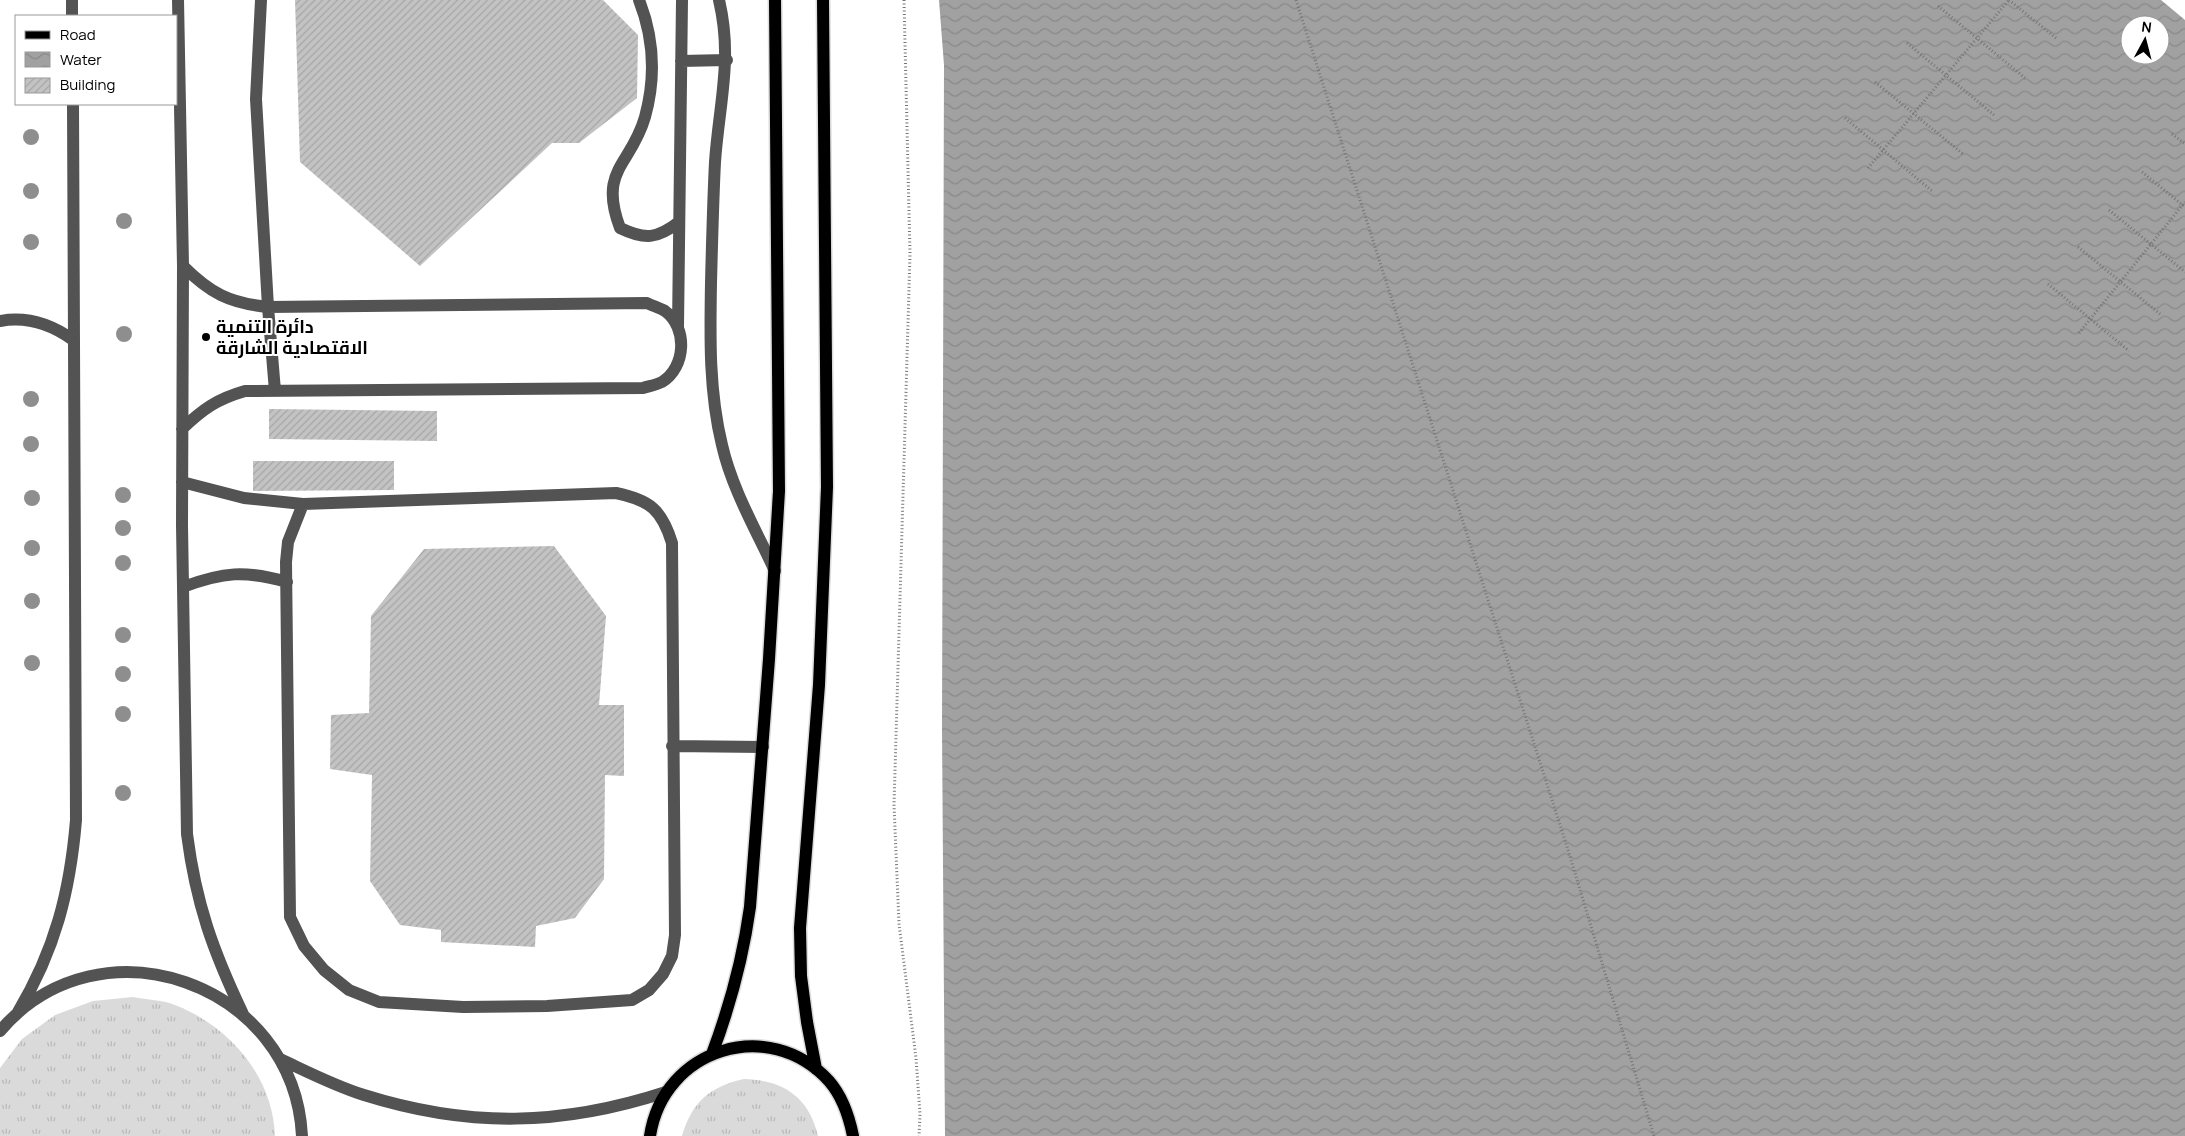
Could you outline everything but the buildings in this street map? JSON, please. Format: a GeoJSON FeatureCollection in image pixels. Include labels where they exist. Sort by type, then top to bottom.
{"type":"FeatureCollection","features":[{"type":"Feature","properties":{"kind":"main road"},"geometry":{"type":"LineString","coordinates":[[712,1054],[726,1018],[744,945],[750,906],[775,571],[779,490],[775,0]]}},
{"type":"Feature","properties":{"kind":"main road"},"geometry":{"type":"LineString","coordinates":[[816,1069],[804,1004],[801,976],[800,928],[819,685],[827,488],[823,0]]}},
{"type":"Feature","properties":{"kind":"main road"},"geometry":{"type":"LineString","coordinates":[[650,1136],[657,1108],[678,1076],[695,1063],[712,1054],[739,1047],[766,1047],[793,1055],[816,1069],[830,1082],[841,1099],[849,1117],[854,1136]]}},
{"type":"Feature","properties":{"kind":"street"},"geometry":{"type":"LineString","coordinates":[[72,0],[72,15]]}},
{"type":"Feature","properties":{"kind":"street"},"geometry":{"type":"LineString","coordinates":[[178,0],[183,266],[182,482],[187,834],[192,872],[200,909],[212,945],[243,1014]]}},
{"type":"Feature","properties":{"kind":"street"},"geometry":{"type":"LineString","coordinates":[[261,0],[256,99],[268,307],[275,390]]}},
{"type":"Feature","properties":{"kind":"street"},"geometry":{"type":"LineString","coordinates":[[639,0],[647,20],[652,53],[652,86],[644,118],[631,149],[618,166],[612,186],[613,208],[620,228],[635,235],[651,237],[666,232],[679,222]]}},
{"type":"Feature","properties":{"kind":"street"},"geometry":{"type":"LineString","coordinates":[[182,429],[203,409],[225,397],[245,391],[643,388],[662,381],[676,366],[682,347],[678,327],[682,0]]}},
{"type":"Feature","properties":{"kind":"street"},"geometry":{"type":"LineString","coordinates":[[720,0],[726,36],[727,60],[715,164],[710,308],[711,380],[722,447],[734,484],[775,571]]}},
{"type":"Feature","properties":{"kind":"street"},"geometry":{"type":"LineString","coordinates":[[681,61],[727,60]]}},
{"type":"Feature","properties":{"kind":"street"},"geometry":{"type":"LineString","coordinates":[[18,1012],[35,983],[57,928],[68,887],[76,820],[73,105]]}},
{"type":"Feature","properties":{"kind":"street"},"geometry":{"type":"LineString","coordinates":[[183,266],[202,284],[222,297],[244,305],[268,307],[647,303],[666,312],[678,327]]}},
{"type":"Feature","properties":{"kind":"street"},"geometry":{"type":"LineString","coordinates":[[0,321],[26,320],[43,323],[59,330],[74,340]]}},
{"type":"Feature","properties":{"kind":"street"},"geometry":{"type":"LineString","coordinates":[[182,482],[244,498],[303,504],[616,493],[636,497],[653,508],[666,524],[672,543],[672,746],[675,936],[672,956],[663,974],[649,990],[632,1000],[547,1006],[462,1007],[378,1002],[350,990],[324,970],[304,946],[290,917],[286,562],[288,542],[303,504]]}},
{"type":"Feature","properties":{"kind":"street"},"geometry":{"type":"LineString","coordinates":[[183,587],[211,577],[236,574],[262,575],[287,582]]}},
{"type":"Feature","properties":{"kind":"street"},"geometry":{"type":"LineString","coordinates":[[672,746],[763,747]]}},
{"type":"Feature","properties":{"kind":"street"},"geometry":{"type":"LineString","coordinates":[[0,1031],[18,1012],[47,992],[80,979],[114,973],[149,973],[182,980],[214,994],[243,1014],[263,1035],[280,1059],[294,1089],[301,1120],[302,1136]]}},
{"type":"Feature","properties":{"kind":"street"},"geometry":{"type":"LineString","coordinates":[[280,1059],[321,1078],[371,1097],[448,1115],[493,1119],[537,1119],[581,1114],[624,1105],[666,1092]]}},
{"type":"Feature","properties":{"kind":"path"},"geometry":{"type":"LineString","coordinates":[[904,0],[910,254],[894,805],[898,904],[916,1058],[920,1114],[919,1136]]}},
{"type":"Feature","properties":{"kind":"path"},"geometry":{"type":"LineString","coordinates":[[1296,0],[1569,854],[1654,1136]]}},
{"type":"Feature","properties":{"kind":"path"},"geometry":{"type":"LineString","coordinates":[[1868,168],[2009,0],[2057,39]]}},
{"type":"Feature","properties":{"kind":"path"},"geometry":{"type":"LineString","coordinates":[[1938,6],[2025,78]]}},
{"type":"Feature","properties":{"kind":"path"},"geometry":{"type":"LineString","coordinates":[[1907,43],[1994,115]]}},
{"type":"Feature","properties":{"kind":"path"},"geometry":{"type":"LineString","coordinates":[[1875,82],[1963,154]]}},
{"type":"Feature","properties":{"kind":"path"},"geometry":{"type":"LineString","coordinates":[[1845,118],[1932,191]]}},
{"type":"Feature","properties":{"kind":"path"},"geometry":{"type":"LineString","coordinates":[[2172,134],[2185,144]]}},
{"type":"Feature","properties":{"kind":"path"},"geometry":{"type":"LineString","coordinates":[[2079,333],[2184,205],[2142,172]]}},
{"type":"Feature","properties":{"kind":"path"},"geometry":{"type":"LineString","coordinates":[[2110,210],[2185,272]]}},
{"type":"Feature","properties":{"kind":"path"},"geometry":{"type":"LineString","coordinates":[[2078,247],[2160,314]]}},
{"type":"Feature","properties":{"kind":"path"},"geometry":{"type":"LineString","coordinates":[[2048,284],[2129,351]]}},
{"type":"Feature","properties":{"kind":"green space"},"geometry":{"type":"Polygon","coordinates":[[[133,997],[175,1005],[195,1014],[230,1040],[257,1074],[266,1093],[272,1114],[275,1136],[0,1136],[0,1068],[22,1039],[55,1015],[93,1001],[133,997]]]}},
{"type":"Feature","properties":{"kind":"green space"},"geometry":{"type":"Polygon","coordinates":[[[744,1079],[771,1083],[792,1093],[808,1111],[818,1136],[682,1136],[691,1114],[704,1098],[721,1086],[744,1079]]]}},
{"type":"Feature","properties":{"kind":"water"},"geometry":{"type":"Polygon","coordinates":[[[939,0],[2161,0],[2185,20],[2185,1136],[945,1136],[942,728],[944,65],[939,0]]]}},
{"type":"Feature","properties":{"kind":"place","name":"دائرة التنمية الاقتصادية الشارقة"},"geometry":{"type":"Point","coordinates":[206,337]}}]}
